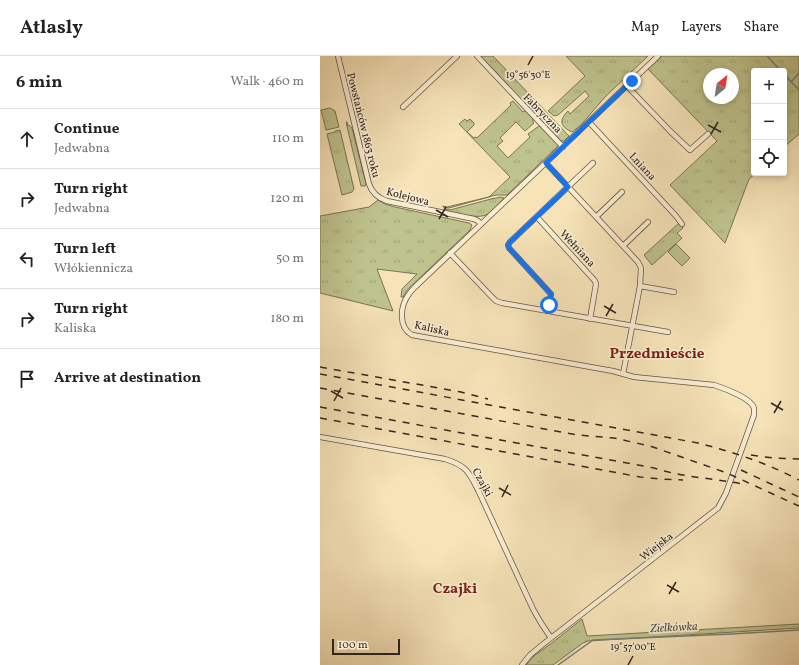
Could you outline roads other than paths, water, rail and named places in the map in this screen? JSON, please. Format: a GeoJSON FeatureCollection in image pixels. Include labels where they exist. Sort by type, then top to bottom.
{"type":"FeatureCollection","features":[{"type":"Feature","properties":{"kind":"street","name":"Powstańców 1863 roku"},"geometry":{"type":"LineString","coordinates":[[338,56],[369,184],[376,196]]}},
{"type":"Feature","properties":{"kind":"street"},"geometry":{"type":"LineString","coordinates":[[403,108],[457,56]]}},
{"type":"Feature","properties":{"kind":"street","name":"Fabryczna"},"geometry":{"type":"LineString","coordinates":[[477,56],[563,147]]}},
{"type":"Feature","properties":{"kind":"street","name":"Kaliska"},"geometry":{"type":"LineString","coordinates":[[658,56],[410,292],[403,310],[402,323],[405,330],[412,335],[613,371],[638,378],[714,385],[734,393],[750,402],[754,408]]}},
{"type":"Feature","properties":{"kind":"street"},"geometry":{"type":"LineString","coordinates":[[627,86],[690,150],[708,134]]}},
{"type":"Feature","properties":{"kind":"street","name":"Lniana"},"geometry":{"type":"LineString","coordinates":[[589,122],[682,224]]}},
{"type":"Feature","properties":{"kind":"street"},"geometry":{"type":"LineString","coordinates":[[546,163],[624,246],[640,266],[640,286],[623,374]]}},
{"type":"Feature","properties":{"kind":"street"},"geometry":{"type":"LineString","coordinates":[[548,311],[551,294],[509,248],[508,245],[593,164]]}},
{"type":"Feature","properties":{"kind":"street"},"geometry":{"type":"LineString","coordinates":[[596,216],[622,192]]}},
{"type":"Feature","properties":{"kind":"street","name":"Kolejowa"},"geometry":{"type":"LineString","coordinates":[[376,196],[387,201],[474,219],[481,224]]}},
{"type":"Feature","properties":{"kind":"street","name":"Wełniana"},"geometry":{"type":"LineString","coordinates":[[537,217],[596,281],[590,319]]}},
{"type":"Feature","properties":{"kind":"street"},"geometry":{"type":"LineString","coordinates":[[624,246],[648,222]]}},
{"type":"Feature","properties":{"kind":"street"},"geometry":{"type":"LineString","coordinates":[[450,253],[490,295],[502,303],[668,332]]}},
{"type":"Feature","properties":{"kind":"street"},"geometry":{"type":"LineString","coordinates":[[640,286],[674,292]]}},
{"type":"Feature","properties":{"kind":"street","name":"Wiejska"},"geometry":{"type":"LineString","coordinates":[[522,665],[536,650],[718,508],[726,493],[741,452],[754,415],[754,408]]}},
{"type":"Feature","properties":{"kind":"street","name":"Czajki"},"geometry":{"type":"LineString","coordinates":[[320,437],[445,459],[456,463],[465,469],[472,478],[479,492],[533,609],[551,638]]}},
{"type":"Feature","properties":{"kind":"waterway"},"geometry":{"type":"LineString","coordinates":[[767,56],[778,68]]}},
{"type":"Feature","properties":{"kind":"waterway"},"geometry":{"type":"LineString","coordinates":[[791,82],[799,73]]}},
{"type":"Feature","properties":{"kind":"waterway"},"geometry":{"type":"LineString","coordinates":[[787,77],[799,90]]}},
{"type":"Feature","properties":{"kind":"waterway","name":"Zielkówka"},"geometry":{"type":"LineString","coordinates":[[558,665],[593,640],[799,630]]}},
{"type":"Feature","properties":{"kind":"railway"},"geometry":{"type":"LineString","coordinates":[[320,367],[461,392],[488,399]]}},
{"type":"Feature","properties":{"kind":"railway"},"geometry":{"type":"LineString","coordinates":[[320,374],[698,443],[750,458],[799,480]]}},
{"type":"Feature","properties":{"kind":"railway"},"geometry":{"type":"LineString","coordinates":[[320,388],[578,435],[614,438],[650,446],[727,473],[799,506]]}},
{"type":"Feature","properties":{"kind":"railway"},"geometry":{"type":"LineString","coordinates":[[320,407],[654,468],[677,474],[747,485]]}},
{"type":"Feature","properties":{"kind":"railway"},"geometry":{"type":"LineString","coordinates":[[320,418],[640,477],[683,480]]}},
{"type":"Feature","properties":{"kind":"railway"},"geometry":{"type":"LineString","coordinates":[[751,455],[799,459]]}},
{"type":"Feature","properties":{"kind":"railway"},"geometry":{"type":"LineString","coordinates":[[741,470],[799,497]]}},
{"type":"Feature","properties":{"kind":"district","name":"Przedmieście"},"geometry":{"type":"Point","coordinates":[657,353]}},
{"type":"Feature","properties":{"kind":"district","name":"Czajki"},"geometry":{"type":"Point","coordinates":[455,588]}}]}
